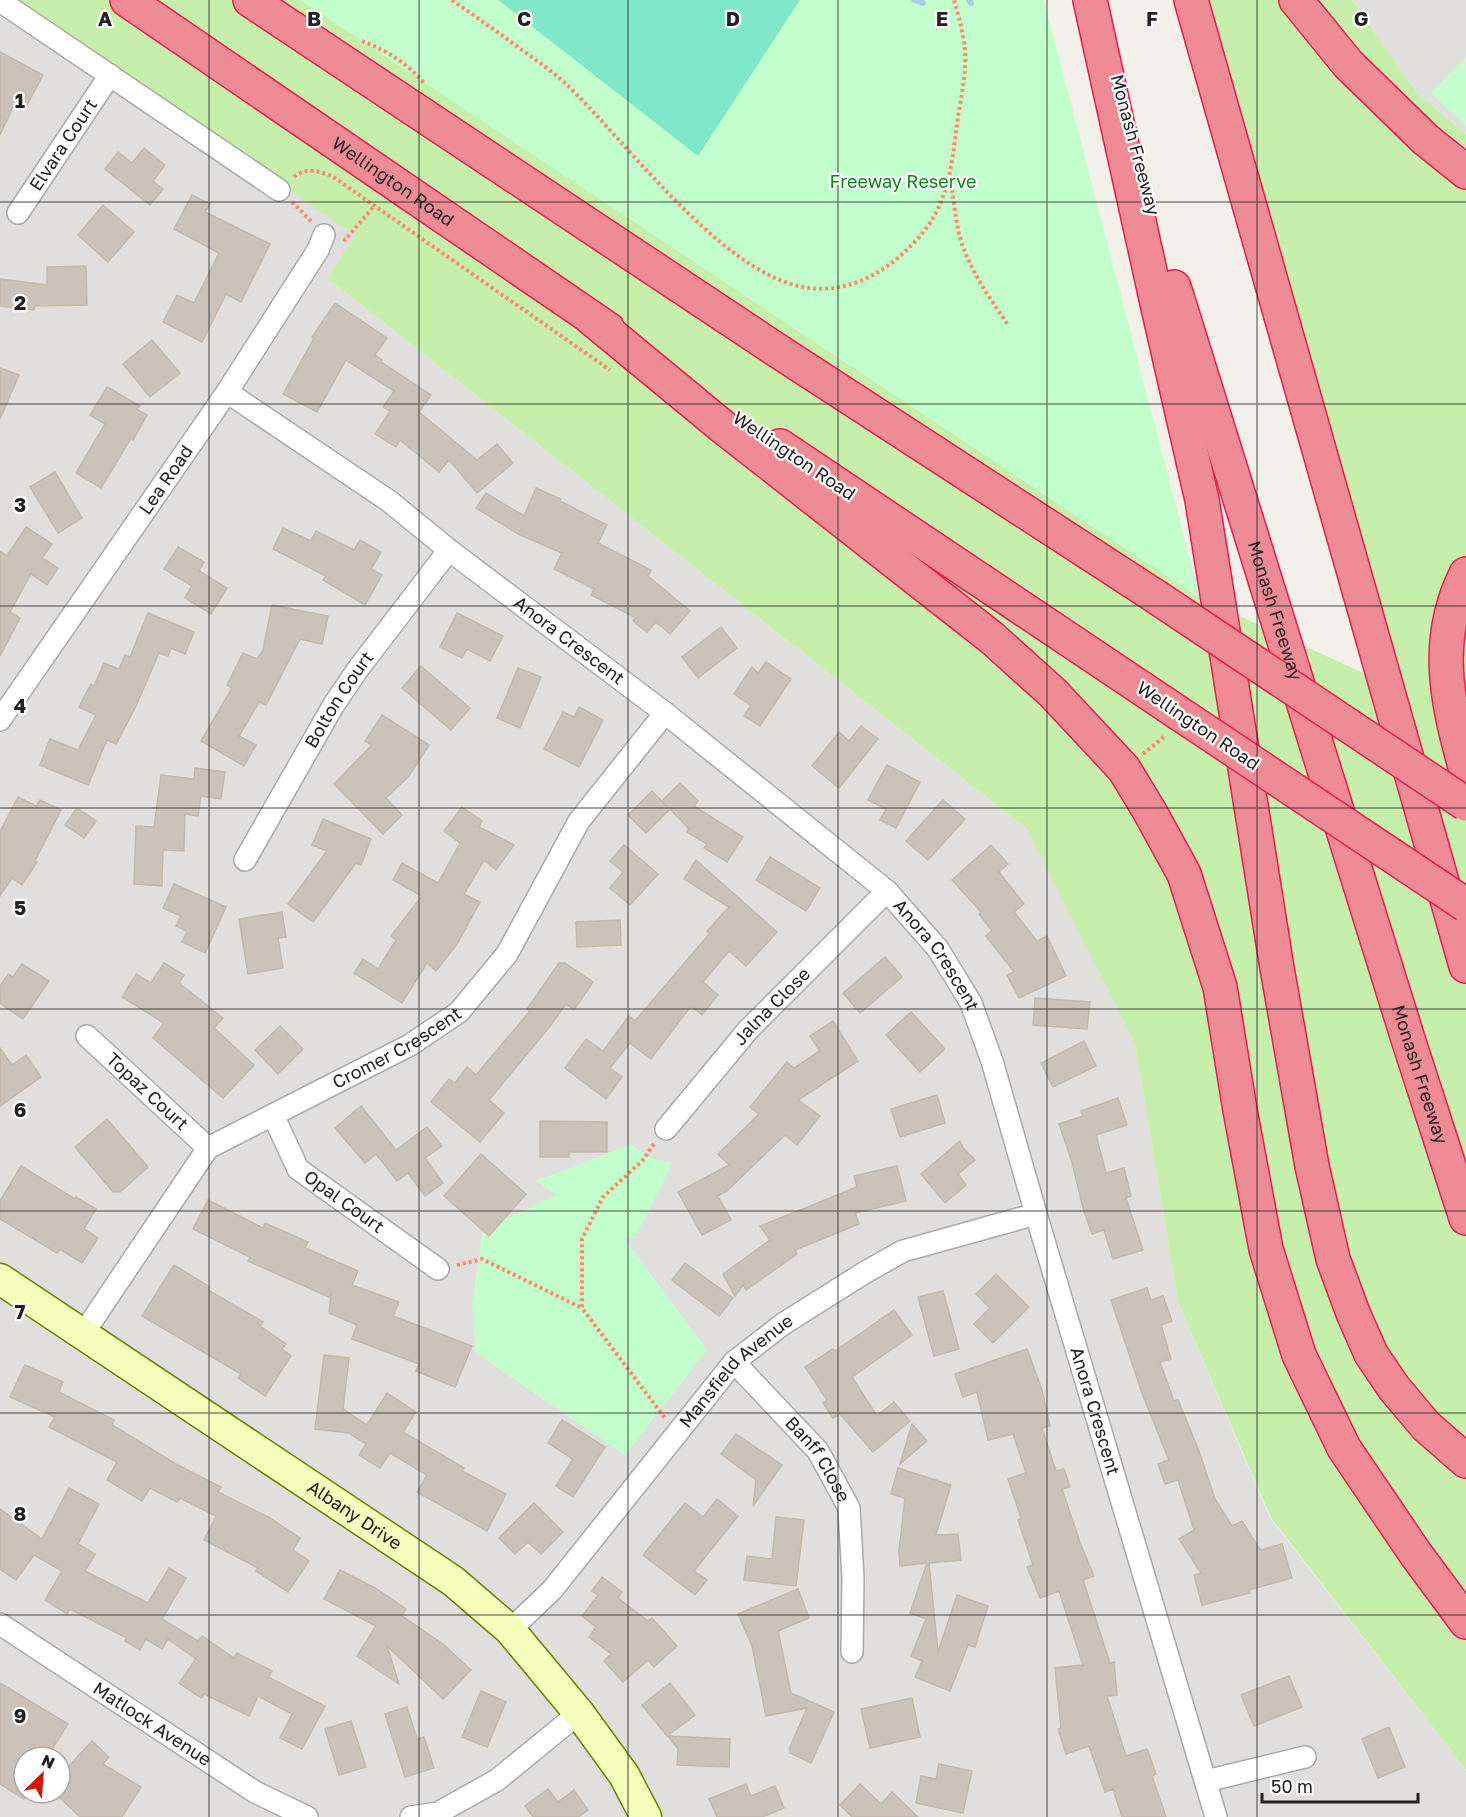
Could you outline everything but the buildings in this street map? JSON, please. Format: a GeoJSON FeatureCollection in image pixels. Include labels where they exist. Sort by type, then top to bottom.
{"type":"FeatureCollection","features":[{"type":"Feature","properties":{"kind":"highway","name":"Wellington Road"},"geometry":{"type":"LineString","coordinates":[[127,0],[591,318],[1466,905]]}},
{"type":"Feature","properties":{"kind":"highway"},"geometry":{"type":"LineString","coordinates":[[250,0],[1466,804]]}},
{"type":"Feature","properties":{"kind":"highway"},"geometry":{"type":"LineString","coordinates":[[1092,0],[1156,303],[1202,500],[1277,968],[1312,1166],[1333,1259],[1371,1354],[1394,1388],[1426,1426],[1465,1461]]}},
{"type":"Feature","properties":{"kind":"highway","name":"Monash Freeway"},"geometry":{"type":"LineString","coordinates":[[1092,0],[1180,309],[1400,1016],[1466,1218]]}},
{"type":"Feature","properties":{"kind":"highway"},"geometry":{"type":"LineString","coordinates":[[1191,0],[1466,966]]}},
{"type":"Feature","properties":{"kind":"highway"},"geometry":{"type":"LineString","coordinates":[[1296,0],[1348,64],[1425,139],[1466,172]]}},
{"type":"Feature","properties":{"kind":"highway"},"geometry":{"type":"LineString","coordinates":[[591,318],[723,427],[992,638],[1066,705],[1124,769],[1184,874],[1220,987],[1266,1249],[1299,1355],[1344,1448],[1415,1553],[1466,1622]]}},
{"type":"Feature","properties":{"kind":"highway"},"geometry":{"type":"LineString","coordinates":[[1466,574],[1453,606],[1445,656],[1446,679],[1454,726],[1466,770]]}},
{"type":"Feature","properties":{"kind":"street"},"geometry":{"type":"LineString","coordinates":[[0,1],[279,190]]}},
{"type":"Feature","properties":{"kind":"street","name":"Elvara Court"},"geometry":{"type":"LineString","coordinates":[[18,213],[110,75]]}},
{"type":"Feature","properties":{"kind":"street","name":"Lea Road"},"geometry":{"type":"LineString","coordinates":[[0,720],[227,392],[318,250],[324,235]]}},
{"type":"Feature","properties":{"kind":"street","name":"Anora Crescent"},"geometry":{"type":"LineString","coordinates":[[227,392],[389,501],[449,550],[665,713],[887,891],[938,949],[970,1003],[992,1060],[1216,1817]]}},
{"type":"Feature","properties":{"kind":"street","name":"Bolton Court"},"geometry":{"type":"LineString","coordinates":[[245,860],[333,706],[358,669],[449,550]]}},
{"type":"Feature","properties":{"kind":"street","name":"Cromer Crescent"},"geometry":{"type":"LineString","coordinates":[[83,1334],[208,1148],[410,1045],[459,1012],[507,954],[579,821],[665,713]]}},
{"type":"Feature","properties":{"kind":"street","name":"Jalna Close"},"geometry":{"type":"LineString","coordinates":[[666,1129],[748,1030],[887,891]]}},
{"type":"Feature","properties":{"kind":"street","name":"Topaz Court"},"geometry":{"type":"LineString","coordinates":[[87,1036],[208,1148]]}},
{"type":"Feature","properties":{"kind":"street","name":"Opal Court"},"geometry":{"type":"LineString","coordinates":[[273,1115],[298,1169],[438,1269]]}},
{"type":"Feature","properties":{"kind":"street","name":"Mansfield Avenue"},"geometry":{"type":"LineString","coordinates":[[510,1630],[552,1590],[734,1362],[783,1324],[903,1251],[1036,1214]]}},
{"type":"Feature","properties":{"kind":"street","name":"Albany Drive"},"geometry":{"type":"LineString","coordinates":[[0,1279],[453,1581],[510,1630],[579,1713],[624,1775],[646,1817]]}},
{"type":"Feature","properties":{"kind":"street","name":"Banff Close"},"geometry":{"type":"LineString","coordinates":[[734,1362],[818,1451],[849,1508],[853,1578],[852,1652]]}},
{"type":"Feature","properties":{"kind":"street","name":"Matlock Avenue"},"geometry":{"type":"LineString","coordinates":[[0,1624],[255,1792],[307,1817]]}},
{"type":"Feature","properties":{"kind":"street"},"geometry":{"type":"LineString","coordinates":[[411,1817],[438,1813],[497,1780],[579,1713]]}},
{"type":"Feature","properties":{"kind":"street"},"geometry":{"type":"LineString","coordinates":[[1206,1781],[1305,1757]]}},
{"type":"Feature","properties":{"kind":"path"},"geometry":{"type":"LineString","coordinates":[[452,0],[555,73],[691,215],[724,245],[745,261],[773,277],[798,286],[823,289],[850,285],[876,275],[909,249],[926,229],[940,204],[950,174],[966,66],[963,37],[954,0]]}},
{"type":"Feature","properties":{"kind":"path"},"geometry":{"type":"LineString","coordinates":[[315,170],[332,176],[375,205],[345,240],[324,235],[279,190],[300,172],[315,170]]}},
{"type":"Feature","properties":{"kind":"path"},"geometry":{"type":"LineString","coordinates":[[950,174],[959,234],[969,261],[1008,325]]}},
{"type":"Feature","properties":{"kind":"path"},"geometry":{"type":"LineString","coordinates":[[582,1308],[582,1239],[603,1197],[642,1161],[666,1129]]}},
{"type":"Feature","properties":{"kind":"path"},"geometry":{"type":"LineString","coordinates":[[438,1269],[482,1259],[582,1308],[677,1434]]}},
{"type":"Feature","properties":{"kind":"shaded area"},"geometry":{"type":"Polygon","coordinates":[[[0,0],[18,0],[357,235],[327,278],[1027,829],[1135,1044],[1178,1302],[1270,1518],[1466,1770],[1466,1817],[0,1817],[0,0]]]}},
{"type":"Feature","properties":{"kind":"shaded area"},"geometry":{"type":"Polygon","coordinates":[[[1352,0],[1466,0],[1466,134],[1417,93],[1352,0]]]}},
{"type":"Feature","properties":{"kind":"green space"},"geometry":{"type":"Polygon","coordinates":[[[17,0],[301,0],[1200,598],[1383,682],[1191,0],[1352,0],[1417,93],[1466,134],[1466,1770],[1271,1518],[1178,1302],[1135,1044],[1027,829],[327,278],[355,236],[17,0]]]}},
{"type":"Feature","properties":{"kind":"green space","name":"Freeway Reserve"},"geometry":{"type":"Polygon","coordinates":[[[301,0],[1044,0],[1200,598],[301,0]]]}},
{"type":"Feature","properties":{"kind":"green space"},"geometry":{"type":"Polygon","coordinates":[[[498,0],[800,0],[698,156],[498,0]]]}},
{"type":"Feature","properties":{"kind":"green space"},"geometry":{"type":"Polygon","coordinates":[[[1466,57],[1466,126],[1431,93],[1466,57]]]}},
{"type":"Feature","properties":{"kind":"green space"},"geometry":{"type":"Polygon","coordinates":[[[632,1144],[650,1157],[672,1163],[634,1239],[624,1238],[707,1350],[625,1455],[476,1353],[472,1305],[483,1230],[557,1195],[536,1181],[632,1144]]]}},
{"type":"Feature","properties":{"kind":"waterway"},"geometry":{"type":"LineString","coordinates":[[914,0],[923,3]]}}]}
